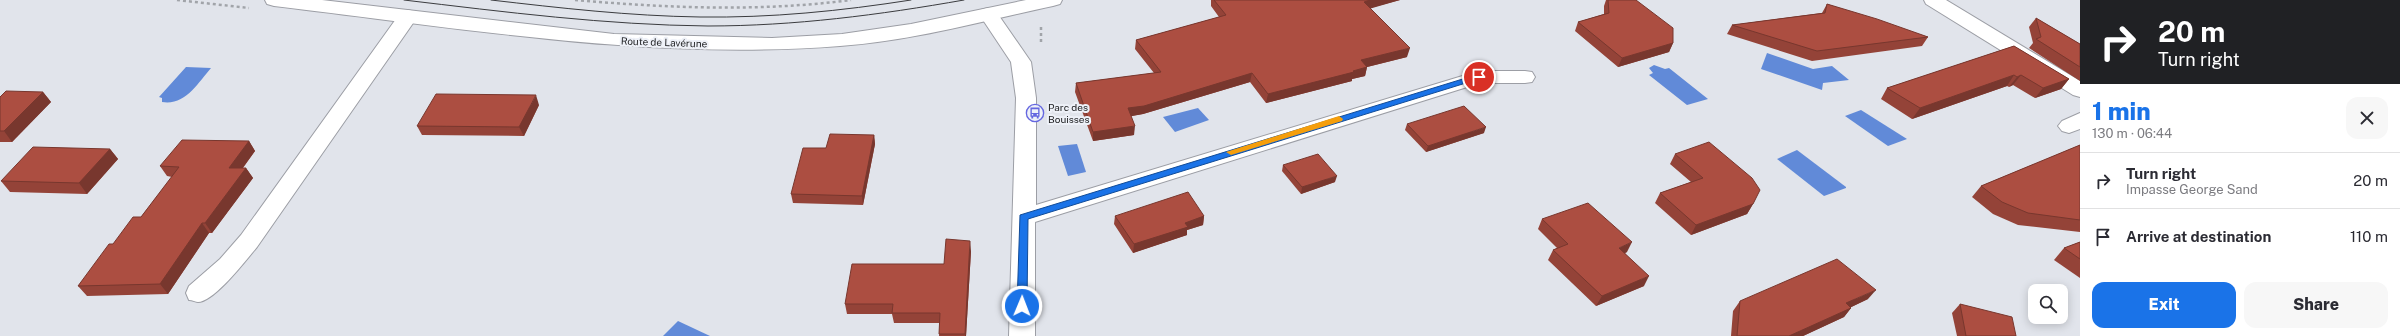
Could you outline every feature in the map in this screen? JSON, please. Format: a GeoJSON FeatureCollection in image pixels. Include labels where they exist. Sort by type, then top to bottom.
{"type":"FeatureCollection","features":[{"type":"Feature","properties":{"kind":"street","name":"Route de Lavérune"},"geometry":{"type":"LineString","coordinates":[[274,0],[614,40],[772,44],[842,40],[911,30],[1047,1]]}},
{"type":"Feature","properties":{"kind":"street"},"geometry":{"type":"LineString","coordinates":[[1933,0],[2080,90]]}},
{"type":"Feature","properties":{"kind":"street"},"geometry":{"type":"LineString","coordinates":[[988,14],[1021,62],[1024,73],[1026,98],[1022,336]]}},
{"type":"Feature","properties":{"kind":"street"},"geometry":{"type":"LineString","coordinates":[[198,293],[228,266],[249,240],[408,16]]}},
{"type":"Feature","properties":{"kind":"street"},"geometry":{"type":"LineString","coordinates":[[1023,217],[1479,77],[1525,77]]}},
{"type":"Feature","properties":{"kind":"path"},"geometry":{"type":"LineString","coordinates":[[575,0],[652,7],[716,9],[851,0]]}},
{"type":"Feature","properties":{"kind":"water"},"geometry":{"type":"Polygon","coordinates":[[[1767,53],[1813,69],[1832,66],[1849,80],[1823,83],[1822,90],[1761,69],[1767,53]]]}},
{"type":"Feature","properties":{"kind":"water"},"geometry":{"type":"Polygon","coordinates":[[[1654,65],[1665,69],[1669,68],[1708,99],[1687,105],[1649,75],[1653,73],[1649,68],[1654,65]]]}},
{"type":"Feature","properties":{"kind":"water"},"geometry":{"type":"Polygon","coordinates":[[[186,67],[211,68],[196,86],[184,97],[170,102],[162,102],[162,98],[159,97],[186,67]]]}},
{"type":"Feature","properties":{"kind":"water"},"geometry":{"type":"Polygon","coordinates":[[[1198,108],[1209,120],[1175,132],[1163,117],[1198,108]]]}},
{"type":"Feature","properties":{"kind":"water"},"geometry":{"type":"Polygon","coordinates":[[[1861,110],[1907,139],[1888,146],[1845,116],[1861,110]]]}},
{"type":"Feature","properties":{"kind":"water"},"geometry":{"type":"Polygon","coordinates":[[[1077,144],[1086,172],[1068,176],[1058,146],[1077,144]]]}},
{"type":"Feature","properties":{"kind":"water"},"geometry":{"type":"Polygon","coordinates":[[[1797,150],[1846,188],[1824,196],[1777,159],[1797,150]]]}},
{"type":"Feature","properties":{"kind":"water"},"geometry":{"type":"Polygon","coordinates":[[[678,321],[710,336],[663,336],[678,321]]]}},
{"type":"Feature","properties":{"kind":"building"},"geometry":{"type":"Polygon","coordinates":[[[1214,0],[1370,0],[1364,2],[1410,48],[1361,60],[1367,67],[1353,71],[1354,72],[1268,94],[1252,73],[1144,106],[1128,108],[1135,126],[1093,132],[1076,83],[1161,72],[1136,40],[1226,15],[1214,0]]]}},
{"type":"Feature","properties":{"kind":"building"},"geometry":{"type":"Polygon","coordinates":[[[1608,0],[1636,0],[1673,28],[1673,43],[1622,58],[1578,22],[1609,13],[1608,0]]]}},
{"type":"Feature","properties":{"kind":"building"},"geometry":{"type":"Polygon","coordinates":[[[1827,4],[1877,19],[1928,37],[1817,51],[1732,25],[1825,13],[1827,4]]]}},
{"type":"Feature","properties":{"kind":"building"},"geometry":{"type":"Polygon","coordinates":[[[2036,18],[2080,44],[2080,67],[2036,39],[2041,37],[2036,18]]]}},
{"type":"Feature","properties":{"kind":"building"},"geometry":{"type":"Polygon","coordinates":[[[2014,46],[2069,79],[2043,88],[2021,75],[2017,77],[2014,75],[1920,108],[1887,88],[2014,46]]]}},
{"type":"Feature","properties":{"kind":"building"},"geometry":{"type":"Polygon","coordinates":[[[6,91],[43,92],[4,131],[0,131],[0,97],[6,91]]]}},
{"type":"Feature","properties":{"kind":"building"},"geometry":{"type":"Polygon","coordinates":[[[436,94],[536,95],[519,127],[417,126],[436,94]]]}},
{"type":"Feature","properties":{"kind":"building"},"geometry":{"type":"Polygon","coordinates":[[[1464,106],[1486,127],[1428,146],[1407,124],[1464,106]]]}},
{"type":"Feature","properties":{"kind":"building"},"geometry":{"type":"Polygon","coordinates":[[[830,134],[874,135],[862,196],[791,194],[803,148],[826,148],[830,134]]]}},
{"type":"Feature","properties":{"kind":"building"},"geometry":{"type":"Polygon","coordinates":[[[182,140],[249,141],[229,168],[246,168],[205,223],[202,223],[160,284],[78,286],[109,244],[113,244],[133,217],[141,217],[179,167],[160,166],[182,140]]]}},
{"type":"Feature","properties":{"kind":"building"},"geometry":{"type":"Polygon","coordinates":[[[1709,142],[1752,178],[1760,190],[1753,204],[1696,225],[1660,193],[1703,178],[1675,154],[1709,142]]]}},
{"type":"Feature","properties":{"kind":"building"},"geometry":{"type":"Polygon","coordinates":[[[2080,145],[2080,220],[2028,213],[2002,202],[1981,186],[2080,145]]]}},
{"type":"Feature","properties":{"kind":"building"},"geometry":{"type":"Polygon","coordinates":[[[33,147],[110,149],[79,183],[1,181],[33,147]]]}},
{"type":"Feature","properties":{"kind":"building"},"geometry":{"type":"Polygon","coordinates":[[[1318,154],[1337,176],[1302,187],[1283,165],[1318,154]]]}},
{"type":"Feature","properties":{"kind":"building"},"geometry":{"type":"Polygon","coordinates":[[[1188,192],[1204,216],[1185,223],[1188,227],[1134,244],[1115,216],[1188,192]]]}},
{"type":"Feature","properties":{"kind":"building"},"geometry":{"type":"Polygon","coordinates":[[[1588,203],[1632,242],[1619,248],[1649,276],[1602,296],[1553,250],[1568,244],[1542,219],[1588,203]]]}},
{"type":"Feature","properties":{"kind":"building"},"geometry":{"type":"Polygon","coordinates":[[[946,239],[970,241],[965,334],[939,334],[940,313],[892,313],[893,304],[845,304],[852,264],[944,264],[946,239]]]}},
{"type":"Feature","properties":{"kind":"building"},"geometry":{"type":"Polygon","coordinates":[[[2080,242],[2080,259],[2064,248],[2080,242]]]}},
{"type":"Feature","properties":{"kind":"building"},"geometry":{"type":"Polygon","coordinates":[[[1837,259],[1876,290],[1846,303],[1851,308],[1789,336],[1737,336],[1740,301],[1837,259]]]}},
{"type":"Feature","properties":{"kind":"building"},"geometry":{"type":"Polygon","coordinates":[[[1960,304],[2012,317],[2016,336],[1966,336],[1960,304]]]}},
{"type":"Feature","properties":{"kind":"tram line"},"geometry":{"type":"LineString","coordinates":[[404,0],[594,20],[708,26],[772,24],[836,19],[964,0]]}},
{"type":"Feature","properties":{"kind":"tram line"},"geometry":{"type":"LineString","coordinates":[[491,0],[569,9],[700,17],[806,13],[911,0]]}},
{"type":"Feature","properties":{"kind":"slow traffic"},"geometry":{"type":"LineString","coordinates":[[1231,152],[1339,119]]}},
{"type":"Feature","properties":{"kind":"place","name":"Parc des Bouisses"},"geometry":{"type":"Point","coordinates":[1035,113]}},
{"type":"Feature","properties":{"kind":"route"},"geometry":{"type":"LineString","coordinates":[[1022,306],[1023,217],[1479,77]]}}]}
